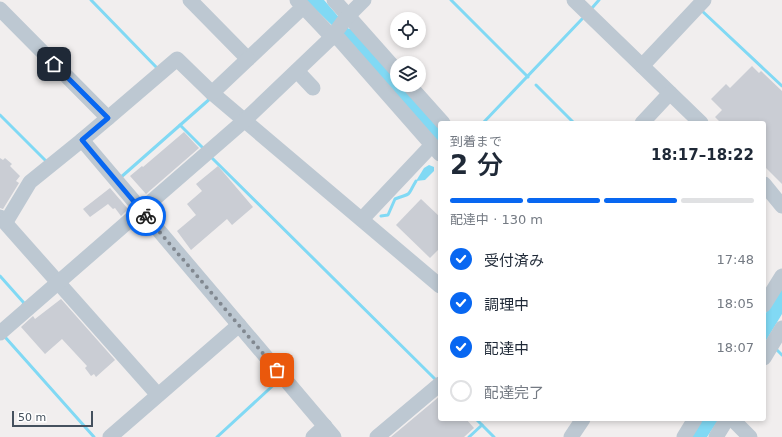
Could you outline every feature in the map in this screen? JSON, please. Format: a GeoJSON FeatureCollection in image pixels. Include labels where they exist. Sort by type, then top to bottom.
{"type":"FeatureCollection","features":[{"type":"Feature","properties":{"kind":"street"},"geometry":{"type":"LineString","coordinates":[[190,0],[248,59]]}},
{"type":"Feature","properties":{"kind":"street"},"geometry":{"type":"LineString","coordinates":[[334,0],[347,17],[390,63]]}},
{"type":"Feature","properties":{"kind":"street"},"geometry":{"type":"LineString","coordinates":[[0,333],[245,120],[334,35],[347,17],[364,0]]}},
{"type":"Feature","properties":{"kind":"street"},"geometry":{"type":"LineString","coordinates":[[574,0],[699,121]]}},
{"type":"Feature","properties":{"kind":"street"},"geometry":{"type":"LineString","coordinates":[[642,66],[704,0]]}},
{"type":"Feature","properties":{"kind":"street"},"geometry":{"type":"LineString","coordinates":[[212,93],[248,59],[300,3],[338,39],[436,150],[362,220]]}},
{"type":"Feature","properties":{"kind":"street"},"geometry":{"type":"LineString","coordinates":[[0,9],[108,118]]}},
{"type":"Feature","properties":{"kind":"street"},"geometry":{"type":"LineString","coordinates":[[158,396],[3,220],[30,182],[82,140],[176,59],[212,93],[438,284]]}},
{"type":"Feature","properties":{"kind":"street"},"geometry":{"type":"LineString","coordinates":[[296,71],[313,88]]}},
{"type":"Feature","properties":{"kind":"street"},"geometry":{"type":"LineString","coordinates":[[415,92],[441,121]]}},
{"type":"Feature","properties":{"kind":"street"},"geometry":{"type":"LineString","coordinates":[[644,121],[670,93]]}},
{"type":"Feature","properties":{"kind":"street"},"geometry":{"type":"LineString","coordinates":[[82,140],[329,432],[313,437]]}},
{"type":"Feature","properties":{"kind":"street"},"geometry":{"type":"LineString","coordinates":[[766,186],[780,199]]}},
{"type":"Feature","properties":{"kind":"street"},"geometry":{"type":"LineString","coordinates":[[766,302],[782,276]]}},
{"type":"Feature","properties":{"kind":"street"},"geometry":{"type":"LineString","coordinates":[[110,437],[239,325]]}},
{"type":"Feature","properties":{"kind":"street"},"geometry":{"type":"LineString","coordinates":[[766,355],[782,328]]}},
{"type":"Feature","properties":{"kind":"street"},"geometry":{"type":"LineString","coordinates":[[377,437],[438,386]]}},
{"type":"Feature","properties":{"kind":"street"},"geometry":{"type":"LineString","coordinates":[[571,437],[582,421]]}},
{"type":"Feature","properties":{"kind":"street"},"geometry":{"type":"LineString","coordinates":[[684,437],[694,421]]}},
{"type":"Feature","properties":{"kind":"street"},"geometry":{"type":"LineString","coordinates":[[716,437],[726,421]]}},
{"type":"Feature","properties":{"kind":"street"},"geometry":{"type":"LineString","coordinates":[[734,421],[750,437]]}},
{"type":"Feature","properties":{"kind":"water"},"geometry":{"type":"Polygon","coordinates":[[[306,0],[324,0],[349,29],[352,29],[390,72],[390,89],[343,36],[306,0]]]}},
{"type":"Feature","properties":{"kind":"water"},"geometry":{"type":"Polygon","coordinates":[[[393,92],[407,92],[438,128],[438,143],[393,92]]]}},
{"type":"Feature","properties":{"kind":"water"},"geometry":{"type":"Polygon","coordinates":[[[429,165],[434,167],[434,171],[425,180],[416,181],[424,168],[429,165]]]}},
{"type":"Feature","properties":{"kind":"water"},"geometry":{"type":"Polygon","coordinates":[[[782,287],[782,314],[766,341],[766,313],[782,287]]]}},
{"type":"Feature","properties":{"kind":"water"},"geometry":{"type":"Polygon","coordinates":[[[700,421],[718,421],[707,437],[690,437],[700,421]]]}},
{"type":"Feature","properties":{"kind":"building"},"geometry":{"type":"Polygon","coordinates":[[[752,66],[759,73],[761,71],[782,91],[782,184],[766,168],[766,121],[719,121],[715,117],[722,110],[711,99],[726,84],[730,88],[752,66]]]}},
{"type":"Feature","properties":{"kind":"building"},"geometry":{"type":"Polygon","coordinates":[[[184,132],[199,148],[146,194],[130,176],[142,166],[143,167],[184,132]]]}},
{"type":"Feature","properties":{"kind":"building"},"geometry":{"type":"Polygon","coordinates":[[[0,158],[3,160],[5,158],[12,164],[10,166],[20,176],[16,181],[19,183],[3,209],[0,208],[0,158]]]}},
{"type":"Feature","properties":{"kind":"building"},"geometry":{"type":"Polygon","coordinates":[[[218,166],[253,207],[232,225],[227,219],[191,250],[177,231],[196,215],[187,204],[202,191],[196,184],[218,166]]]}},
{"type":"Feature","properties":{"kind":"building"},"geometry":{"type":"Polygon","coordinates":[[[110,188],[128,209],[121,216],[115,208],[113,209],[108,204],[90,217],[83,209],[110,188]]]}},
{"type":"Feature","properties":{"kind":"building"},"geometry":{"type":"Polygon","coordinates":[[[421,199],[438,215],[438,250],[430,258],[396,225],[421,199]]]}},
{"type":"Feature","properties":{"kind":"building"},"geometry":{"type":"Polygon","coordinates":[[[61,299],[115,360],[96,377],[94,374],[91,376],[85,368],[87,366],[62,339],[45,354],[21,327],[33,316],[35,319],[61,299]]]}},
{"type":"Feature","properties":{"kind":"building"},"geometry":{"type":"Polygon","coordinates":[[[438,398],[438,421],[468,421],[474,428],[464,437],[391,437],[438,398]]]}},
{"type":"Feature","properties":{"kind":"waterway"},"geometry":{"type":"LineString","coordinates":[[91,0],[158,69]]}},
{"type":"Feature","properties":{"kind":"waterway"},"geometry":{"type":"LineString","coordinates":[[451,0],[528,77]]}},
{"type":"Feature","properties":{"kind":"waterway"},"geometry":{"type":"LineString","coordinates":[[592,8],[599,0]]}},
{"type":"Feature","properties":{"kind":"waterway"},"geometry":{"type":"LineString","coordinates":[[701,10],[782,86]]}},
{"type":"Feature","properties":{"kind":"waterway"},"geometry":{"type":"LineString","coordinates":[[485,121],[582,19]]}},
{"type":"Feature","properties":{"kind":"waterway"},"geometry":{"type":"LineString","coordinates":[[536,85],[572,121]]}},
{"type":"Feature","properties":{"kind":"waterway"},"geometry":{"type":"LineString","coordinates":[[120,178],[212,97]]}},
{"type":"Feature","properties":{"kind":"waterway"},"geometry":{"type":"LineString","coordinates":[[0,115],[48,163]]}},
{"type":"Feature","properties":{"kind":"waterway"},"geometry":{"type":"LineString","coordinates":[[180,125],[203,148]]}},
{"type":"Feature","properties":{"kind":"waterway"},"geometry":{"type":"LineString","coordinates":[[211,157],[436,380]]}},
{"type":"Feature","properties":{"kind":"waterway"},"geometry":{"type":"LineString","coordinates":[[381,216],[388,215],[395,199],[407,195],[416,181]]}},
{"type":"Feature","properties":{"kind":"waterway"},"geometry":{"type":"LineString","coordinates":[[0,276],[24,303],[23,305]]}},
{"type":"Feature","properties":{"kind":"waterway"},"geometry":{"type":"LineString","coordinates":[[5,337],[94,437]]}},
{"type":"Feature","properties":{"kind":"waterway"},"geometry":{"type":"LineString","coordinates":[[775,348],[782,355]]}},
{"type":"Feature","properties":{"kind":"waterway"},"geometry":{"type":"LineString","coordinates":[[217,437],[280,379]]}},
{"type":"Feature","properties":{"kind":"waterway"},"geometry":{"type":"LineString","coordinates":[[478,421],[494,437]]}},
{"type":"Feature","properties":{"kind":"waterway"},"geometry":{"type":"LineString","coordinates":[[469,437],[482,425]]}},
{"type":"Feature","properties":{"kind":"way so far"},"geometry":{"type":"LineString","coordinates":[[146,216],[277,370]]}},
{"type":"Feature","properties":{"kind":"route"},"geometry":{"type":"LineString","coordinates":[[54,64],[108,118],[82,140],[146,216]]}}]}
